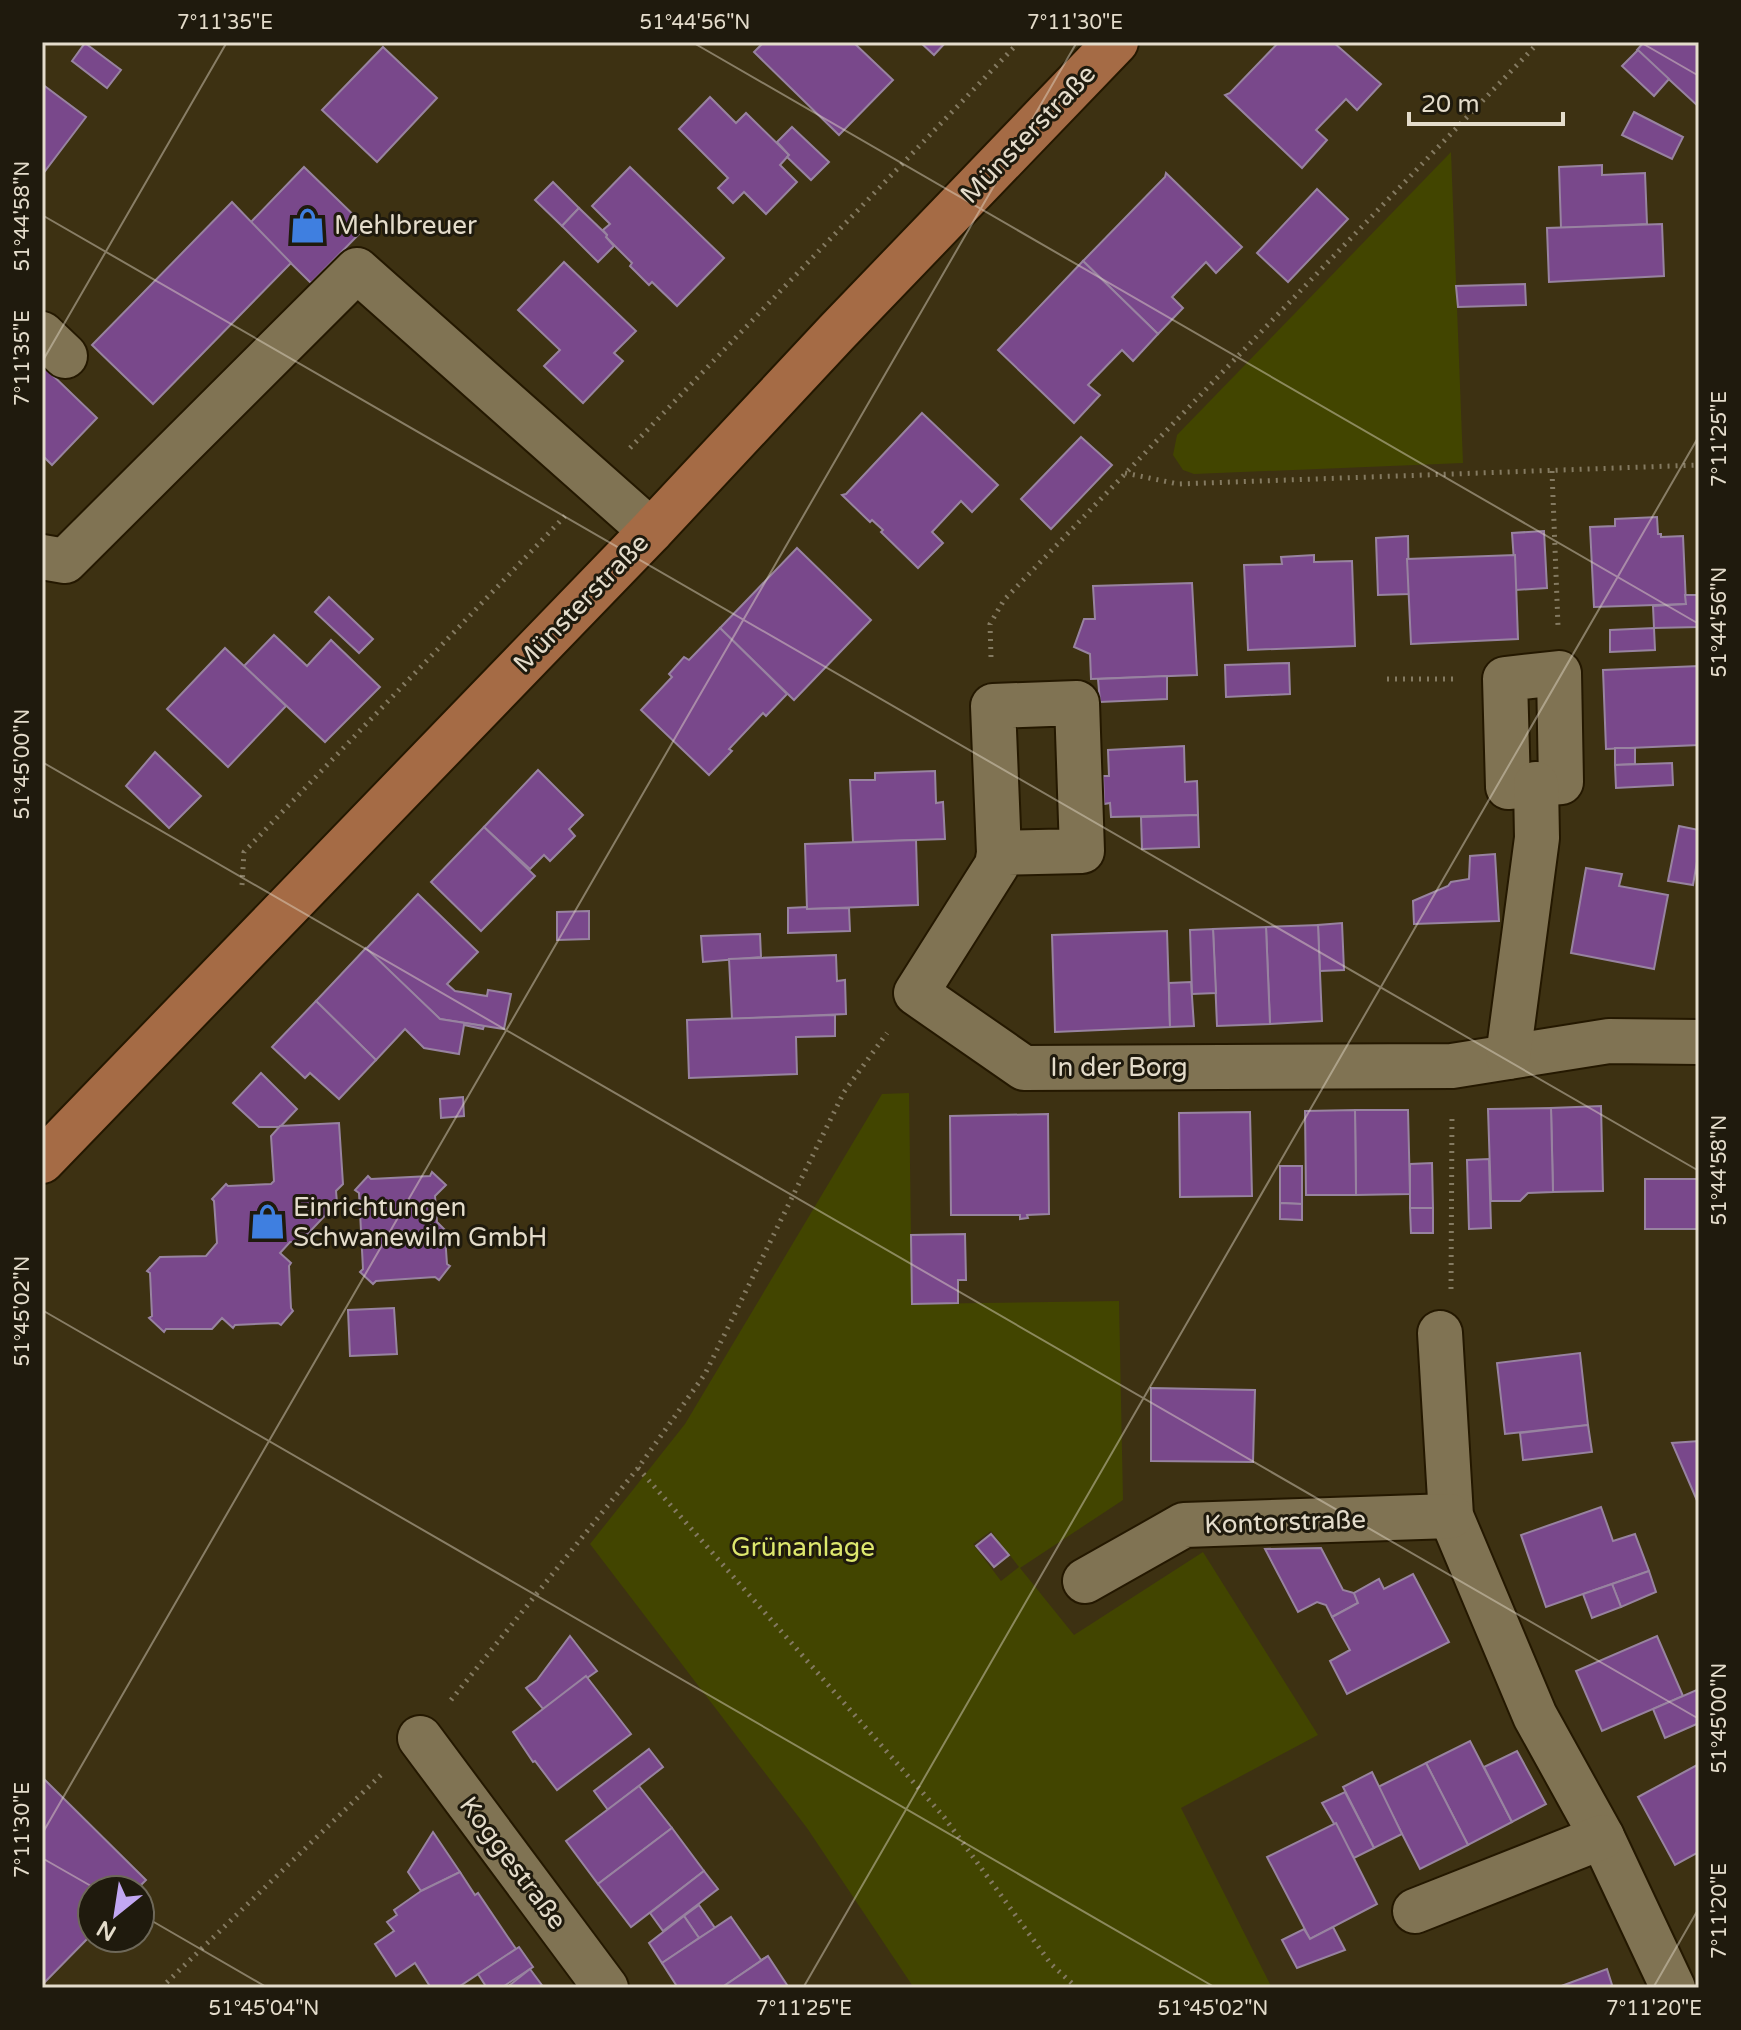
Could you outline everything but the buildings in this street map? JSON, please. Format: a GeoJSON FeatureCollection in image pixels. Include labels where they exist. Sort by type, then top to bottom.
{"type":"FeatureCollection","features":[{"type":"Feature","properties":{"kind":"main road","name":"Münsterstraße"},"geometry":{"type":"LineString","coordinates":[[42,1161],[651,531],[1116,42]]}},
{"type":"Feature","properties":{"kind":"street"},"geometry":{"type":"LineString","coordinates":[[42,557],[65,561],[357,270],[651,531]]}},
{"type":"Feature","properties":{"kind":"street"},"geometry":{"type":"LineString","coordinates":[[1559,673],[1561,782],[1508,787],[1505,679],[1559,673]]}},
{"type":"Feature","properties":{"kind":"street"},"geometry":{"type":"LineString","coordinates":[[916,993],[997,865],[993,706],[1077,703],[1082,851],[999,853]]}},
{"type":"Feature","properties":{"kind":"street"},"geometry":{"type":"LineString","coordinates":[[1508,1057],[1537,838],[1536,784]]}},
{"type":"Feature","properties":{"kind":"street","name":"In der Borg"},"geometry":{"type":"LineString","coordinates":[[916,993],[1024,1068],[1452,1066],[1609,1041],[1699,1042]]}},
{"type":"Feature","properties":{"kind":"street"},"geometry":{"type":"LineString","coordinates":[[1440,1333],[1451,1516],[1535,1716],[1602,1837],[1673,1988]]}},
{"type":"Feature","properties":{"kind":"street","name":"Kontorstraße"},"geometry":{"type":"LineString","coordinates":[[1085,1581],[1184,1525],[1451,1516]]}},
{"type":"Feature","properties":{"kind":"street","name":"Koggestraße"},"geometry":{"type":"LineString","coordinates":[[420,1738],[606,1988]]}},
{"type":"Feature","properties":{"kind":"street"},"geometry":{"type":"LineString","coordinates":[[1415,1911],[1602,1837]]}},
{"type":"Feature","properties":{"kind":"path"},"geometry":{"type":"LineString","coordinates":[[993,706],[990,624],[1004,600],[1539,42]]}},
{"type":"Feature","properties":{"kind":"path"},"geometry":{"type":"LineString","coordinates":[[1125,472],[1178,484],[1699,465]]}},
{"type":"Feature","properties":{"kind":"path"},"geometry":{"type":"LineString","coordinates":[[1552,471],[1559,673]]}},
{"type":"Feature","properties":{"kind":"path"},"geometry":{"type":"LineString","coordinates":[[1387,679],[1505,679]]}},
{"type":"Feature","properties":{"kind":"path"},"geometry":{"type":"LineString","coordinates":[[161,1988],[420,1738],[638,1468],[705,1374],[844,1092],[916,993]]}},
{"type":"Feature","properties":{"kind":"path"},"geometry":{"type":"LineString","coordinates":[[1440,1333],[1451,1295],[1452,1066]]}},
{"type":"Feature","properties":{"kind":"path"},"geometry":{"type":"LineString","coordinates":[[638,1468],[944,1817],[1051,1964],[1077,1988]]}},
{"type":"Feature","properties":{"kind":"green space"},"geometry":{"type":"Polygon","coordinates":[[[1451,152],[1463,463],[1194,474],[1183,470],[1173,455],[1177,435],[1451,152]]]}},
{"type":"Feature","properties":{"kind":"green space","name":"Grünanlage"},"geometry":{"type":"Polygon","coordinates":[[[909,1093],[912,1304],[1119,1301],[1123,1500],[1020,1568],[1074,1635],[1203,1552],[1318,1735],[1181,1808],[1272,1988],[914,1988],[807,1828],[590,1544],[685,1424],[882,1094],[909,1093]],[[991,1531],[973,1544],[1001,1581],[1019,1567],[991,1531]]]}},
{"type":"Feature","properties":{"kind":"place","name":"Mehlbreuer"},"geometry":{"type":"Point","coordinates":[308,225]}},
{"type":"Feature","properties":{"kind":"place","name":"Einrichtungen Schwanewilm GmbH"},"geometry":{"type":"Point","coordinates":[267,1222]}}]}
